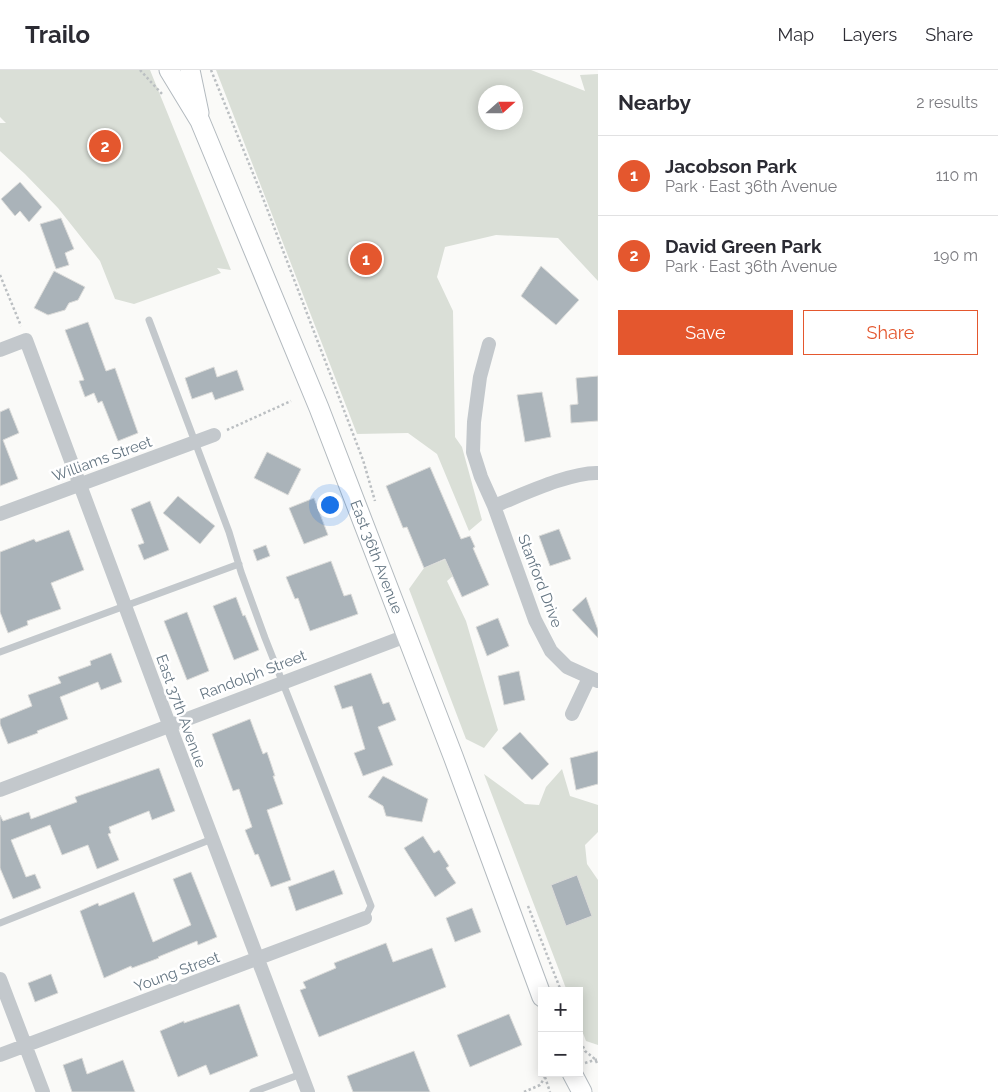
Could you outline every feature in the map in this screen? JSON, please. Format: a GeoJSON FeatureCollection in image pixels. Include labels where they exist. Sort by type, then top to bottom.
{"type":"FeatureCollection","features":[{"type":"Feature","properties":{"kind":"main road","name":"East 36th Avenue"},"geometry":{"type":"LineString","coordinates":[[168,70],[200,121],[314,394],[538,987]]}},
{"type":"Feature","properties":{"kind":"main road","name":"East 36th Avenue"},"geometry":{"type":"LineString","coordinates":[[190,70],[200,121]]}},
{"type":"Feature","properties":{"kind":"main road"},"geometry":{"type":"LineString","coordinates":[[574,1077],[582,1092]]}},
{"type":"Feature","properties":{"kind":"street"},"geometry":{"type":"LineString","coordinates":[[0,350],[26,340]]}},
{"type":"Feature","properties":{"kind":"street","name":"East 37th Avenue"},"geometry":{"type":"LineString","coordinates":[[26,340],[308,1092]]}},
{"type":"Feature","properties":{"kind":"street","name":"Stanford Drive"},"geometry":{"type":"LineString","coordinates":[[489,344],[480,377],[475,413],[473,452],[535,620],[551,651],[566,667],[593,680],[572,714]]}},
{"type":"Feature","properties":{"kind":"street","name":"Williams Street"},"geometry":{"type":"LineString","coordinates":[[0,514],[214,435]]}},
{"type":"Feature","properties":{"kind":"street"},"geometry":{"type":"LineString","coordinates":[[494,506],[567,478],[591,472],[598,473]]}},
{"type":"Feature","properties":{"kind":"street","name":"Randolph Street"},"geometry":{"type":"LineString","coordinates":[[0,790],[169,724],[406,636]]}},
{"type":"Feature","properties":{"kind":"street","name":"Young Street"},"geometry":{"type":"LineString","coordinates":[[0,1055],[365,918]]}},
{"type":"Feature","properties":{"kind":"street"},"geometry":{"type":"LineString","coordinates":[[0,979],[43,1092]]}},
{"type":"Feature","properties":{"kind":"lane"},"geometry":{"type":"LineString","coordinates":[[149,320],[196,442],[282,682],[371,906],[365,918]]}},
{"type":"Feature","properties":{"kind":"lane"},"geometry":{"type":"LineString","coordinates":[[0,652],[239,564]]}},
{"type":"Feature","properties":{"kind":"lane"},"geometry":{"type":"LineString","coordinates":[[0,923],[212,839]]}},
{"type":"Feature","properties":{"kind":"lane"},"geometry":{"type":"LineString","coordinates":[[253,1092],[301,1074]]}},
{"type":"Feature","properties":{"kind":"path"},"geometry":{"type":"LineString","coordinates":[[140,70],[165,96]]}},
{"type":"Feature","properties":{"kind":"path"},"geometry":{"type":"LineString","coordinates":[[212,70],[363,460],[376,508]]}},
{"type":"Feature","properties":{"kind":"path"},"geometry":{"type":"LineString","coordinates":[[0,275],[26,340]]}},
{"type":"Feature","properties":{"kind":"path"},"geometry":{"type":"LineString","coordinates":[[214,435],[291,401]]}},
{"type":"Feature","properties":{"kind":"path"},"geometry":{"type":"LineString","coordinates":[[528,905],[559,987]]}},
{"type":"Feature","properties":{"kind":"path"},"geometry":{"type":"LineString","coordinates":[[583,1046],[585,1051],[597,1059],[598,1065]]}},
{"type":"Feature","properties":{"kind":"path"},"geometry":{"type":"LineString","coordinates":[[583,1064],[597,1059]]}},
{"type":"Feature","properties":{"kind":"path"},"geometry":{"type":"LineString","coordinates":[[524,1092],[540,1085],[545,1077]]}},
{"type":"Feature","properties":{"kind":"path"},"geometry":{"type":"LineString","coordinates":[[545,1077],[550,1092]]}},
{"type":"Feature","properties":{"kind":"shaded area"},"geometry":{"type":"Polygon","coordinates":[[[0,70],[150,70],[231,270],[217,268],[221,273],[134,304],[115,299],[100,261],[58,208],[0,151],[0,123],[6,123],[0,117],[0,70]]]}},
{"type":"Feature","properties":{"kind":"shaded area"},"geometry":{"type":"Polygon","coordinates":[[[216,70],[531,70],[585,91],[580,75],[598,74],[598,281],[558,238],[496,235],[445,247],[437,277],[453,311],[455,437],[462,447],[482,520],[469,531],[437,454],[408,433],[357,434],[216,70]]]}},
{"type":"Feature","properties":{"kind":"shaded area"},"geometry":{"type":"Polygon","coordinates":[[[466,551],[462,568],[447,581],[466,621],[498,730],[484,748],[466,739],[409,589],[424,568],[466,551]]]}},
{"type":"Feature","properties":{"kind":"shaded area"},"geometry":{"type":"Polygon","coordinates":[[[562,769],[570,796],[598,805],[598,832],[585,845],[587,864],[598,880],[598,1045],[586,1041],[583,1033],[583,987],[565,987],[484,774],[525,804],[539,805],[546,787],[562,769]]]}},
{"type":"Feature","properties":{"kind":"building"},"geometry":{"type":"Polygon","coordinates":[[[20,182],[42,207],[29,222],[20,211],[15,216],[1,199],[20,182]]]}},
{"type":"Feature","properties":{"kind":"building"},"geometry":{"type":"Polygon","coordinates":[[[61,218],[74,249],[65,253],[69,265],[56,269],[40,224],[61,218]]]}},
{"type":"Feature","properties":{"kind":"building"},"geometry":{"type":"Polygon","coordinates":[[[541,266],[579,300],[556,325],[521,296],[541,266]]]}},
{"type":"Feature","properties":{"kind":"building"},"geometry":{"type":"Polygon","coordinates":[[[54,271],[85,287],[78,300],[69,303],[65,310],[48,315],[34,308],[54,271]]]}},
{"type":"Feature","properties":{"kind":"building"},"geometry":{"type":"Polygon","coordinates":[[[88,322],[106,371],[115,368],[138,433],[118,441],[102,401],[98,403],[94,393],[85,397],[79,381],[84,380],[65,330],[88,322]]]}},
{"type":"Feature","properties":{"kind":"building"},"geometry":{"type":"Polygon","coordinates":[[[214,367],[217,377],[237,370],[244,390],[215,400],[212,392],[192,399],[185,378],[214,367]]]}},
{"type":"Feature","properties":{"kind":"building"},"geometry":{"type":"Polygon","coordinates":[[[598,376],[598,421],[571,423],[570,405],[578,404],[576,378],[598,376]]]}},
{"type":"Feature","properties":{"kind":"building"},"geometry":{"type":"Polygon","coordinates":[[[542,392],[551,437],[525,442],[517,395],[542,392]]]}},
{"type":"Feature","properties":{"kind":"building"},"geometry":{"type":"Polygon","coordinates":[[[9,408],[19,433],[3,440],[18,479],[0,486],[0,412],[9,408]]]}},
{"type":"Feature","properties":{"kind":"building"},"geometry":{"type":"Polygon","coordinates":[[[267,452],[301,469],[288,495],[254,478],[267,452]]]}},
{"type":"Feature","properties":{"kind":"building"},"geometry":{"type":"Polygon","coordinates":[[[430,467],[461,539],[470,536],[475,547],[473,548],[489,585],[462,597],[445,559],[424,568],[407,527],[403,528],[386,486],[430,467]]]}},
{"type":"Feature","properties":{"kind":"building"},"geometry":{"type":"Polygon","coordinates":[[[178,496],[215,526],[200,544],[163,513],[178,496]]]}},
{"type":"Feature","properties":{"kind":"building"},"geometry":{"type":"Polygon","coordinates":[[[314,498],[328,535],[304,544],[289,508],[314,498]]]}},
{"type":"Feature","properties":{"kind":"building"},"geometry":{"type":"Polygon","coordinates":[[[150,501],[169,550],[144,560],[138,545],[144,543],[131,509],[150,501]]]}},
{"type":"Feature","properties":{"kind":"building"},"geometry":{"type":"Polygon","coordinates":[[[559,529],[571,559],[550,566],[539,536],[559,529]]]}},
{"type":"Feature","properties":{"kind":"building"},"geometry":{"type":"Polygon","coordinates":[[[69,530],[84,570],[51,583],[61,609],[27,621],[28,625],[8,633],[0,612],[0,552],[34,539],[36,542],[69,530]]]}},
{"type":"Feature","properties":{"kind":"building"},"geometry":{"type":"Polygon","coordinates":[[[266,545],[270,556],[257,561],[253,550],[266,545]]]}},
{"type":"Feature","properties":{"kind":"building"},"geometry":{"type":"Polygon","coordinates":[[[331,561],[344,596],[351,594],[358,614],[310,631],[298,598],[295,599],[286,577],[331,561]]]}},
{"type":"Feature","properties":{"kind":"building"},"geometry":{"type":"Polygon","coordinates":[[[236,597],[259,650],[234,660],[213,606],[236,597]]]}},
{"type":"Feature","properties":{"kind":"building"},"geometry":{"type":"Polygon","coordinates":[[[586,597],[598,630],[598,638],[572,610],[586,597]]]}},
{"type":"Feature","properties":{"kind":"building"},"geometry":{"type":"Polygon","coordinates":[[[187,612],[209,671],[187,680],[164,621],[187,612]]]}},
{"type":"Feature","properties":{"kind":"building"},"geometry":{"type":"Polygon","coordinates":[[[498,618],[509,646],[487,656],[476,627],[498,618]]]}},
{"type":"Feature","properties":{"kind":"building"},"geometry":{"type":"Polygon","coordinates":[[[111,653],[122,682],[101,690],[98,682],[60,697],[68,719],[8,744],[0,724],[0,719],[32,706],[28,695],[61,683],[58,677],[91,665],[90,661],[111,653]]]}},
{"type":"Feature","properties":{"kind":"building"},"geometry":{"type":"Polygon","coordinates":[[[519,671],[525,700],[504,705],[498,676],[519,671]]]}},
{"type":"Feature","properties":{"kind":"building"},"geometry":{"type":"Polygon","coordinates":[[[371,673],[383,704],[389,702],[396,720],[378,727],[393,765],[363,776],[354,753],[365,749],[352,706],[342,709],[334,686],[371,673]]]}},
{"type":"Feature","properties":{"kind":"building"},"geometry":{"type":"Polygon","coordinates":[[[250,719],[263,754],[267,752],[283,804],[267,810],[291,880],[271,887],[258,854],[255,855],[245,830],[252,827],[239,789],[233,791],[212,734],[250,719]]]}},
{"type":"Feature","properties":{"kind":"building"},"geometry":{"type":"Polygon","coordinates":[[[520,732],[549,764],[532,780],[502,748],[520,732]]]}},
{"type":"Feature","properties":{"kind":"building"},"geometry":{"type":"Polygon","coordinates":[[[598,751],[598,784],[576,790],[570,758],[598,751]]]}},
{"type":"Feature","properties":{"kind":"building"},"geometry":{"type":"Polygon","coordinates":[[[159,768],[175,811],[152,820],[149,811],[109,827],[111,833],[108,834],[119,860],[97,869],[88,845],[62,855],[50,825],[11,840],[26,877],[35,874],[41,888],[13,899],[0,868],[0,815],[3,821],[29,812],[31,819],[77,802],[75,797],[159,768]]]}},
{"type":"Feature","properties":{"kind":"building"},"geometry":{"type":"Polygon","coordinates":[[[383,776],[428,799],[422,822],[386,816],[383,806],[368,797],[383,776]]]}},
{"type":"Feature","properties":{"kind":"building"},"geometry":{"type":"Polygon","coordinates":[[[423,836],[434,853],[439,850],[449,866],[446,868],[456,883],[435,897],[404,848],[423,836]]]}},
{"type":"Feature","properties":{"kind":"building"},"geometry":{"type":"Polygon","coordinates":[[[334,870],[343,894],[296,911],[288,887],[334,870]]]}},
{"type":"Feature","properties":{"kind":"building"},"geometry":{"type":"Polygon","coordinates":[[[191,872],[217,937],[198,945],[197,941],[159,958],[132,968],[131,966],[104,978],[80,911],[98,903],[99,906],[134,892],[153,942],[191,925],[173,879],[191,872]]]}},
{"type":"Feature","properties":{"kind":"building"},"geometry":{"type":"Polygon","coordinates":[[[577,875],[592,916],[566,926],[551,885],[577,875]]]}},
{"type":"Feature","properties":{"kind":"building"},"geometry":{"type":"Polygon","coordinates":[[[472,908],[481,932],[455,942],[446,918],[472,908]]]}},
{"type":"Feature","properties":{"kind":"building"},"geometry":{"type":"Polygon","coordinates":[[[386,943],[393,962],[432,948],[446,987],[319,1037],[300,990],[306,988],[303,982],[336,968],[334,963],[386,943]]]}},
{"type":"Feature","properties":{"kind":"building"},"geometry":{"type":"Polygon","coordinates":[[[51,974],[58,993],[35,1002],[28,983],[51,974]]]}},
{"type":"Feature","properties":{"kind":"building"},"geometry":{"type":"Polygon","coordinates":[[[239,1004],[258,1056],[210,1075],[206,1065],[178,1077],[160,1031],[184,1021],[184,1023],[239,1004]]]}},
{"type":"Feature","properties":{"kind":"building"},"geometry":{"type":"Polygon","coordinates":[[[509,1014],[522,1045],[470,1067],[457,1035],[509,1014]]]}},
{"type":"Feature","properties":{"kind":"building"},"geometry":{"type":"Polygon","coordinates":[[[414,1051],[430,1092],[353,1092],[347,1076],[414,1051]]]}},
{"type":"Feature","properties":{"kind":"building"},"geometry":{"type":"Polygon","coordinates":[[[82,1058],[87,1074],[123,1060],[135,1092],[72,1092],[63,1065],[82,1058]]]}},
{"type":"Feature","properties":{"kind":"place","name":"David Green Park"},"geometry":{"type":"Point","coordinates":[105,146]}},
{"type":"Feature","properties":{"kind":"place","name":"Jacobson Park"},"geometry":{"type":"Point","coordinates":[366,259]}}]}
